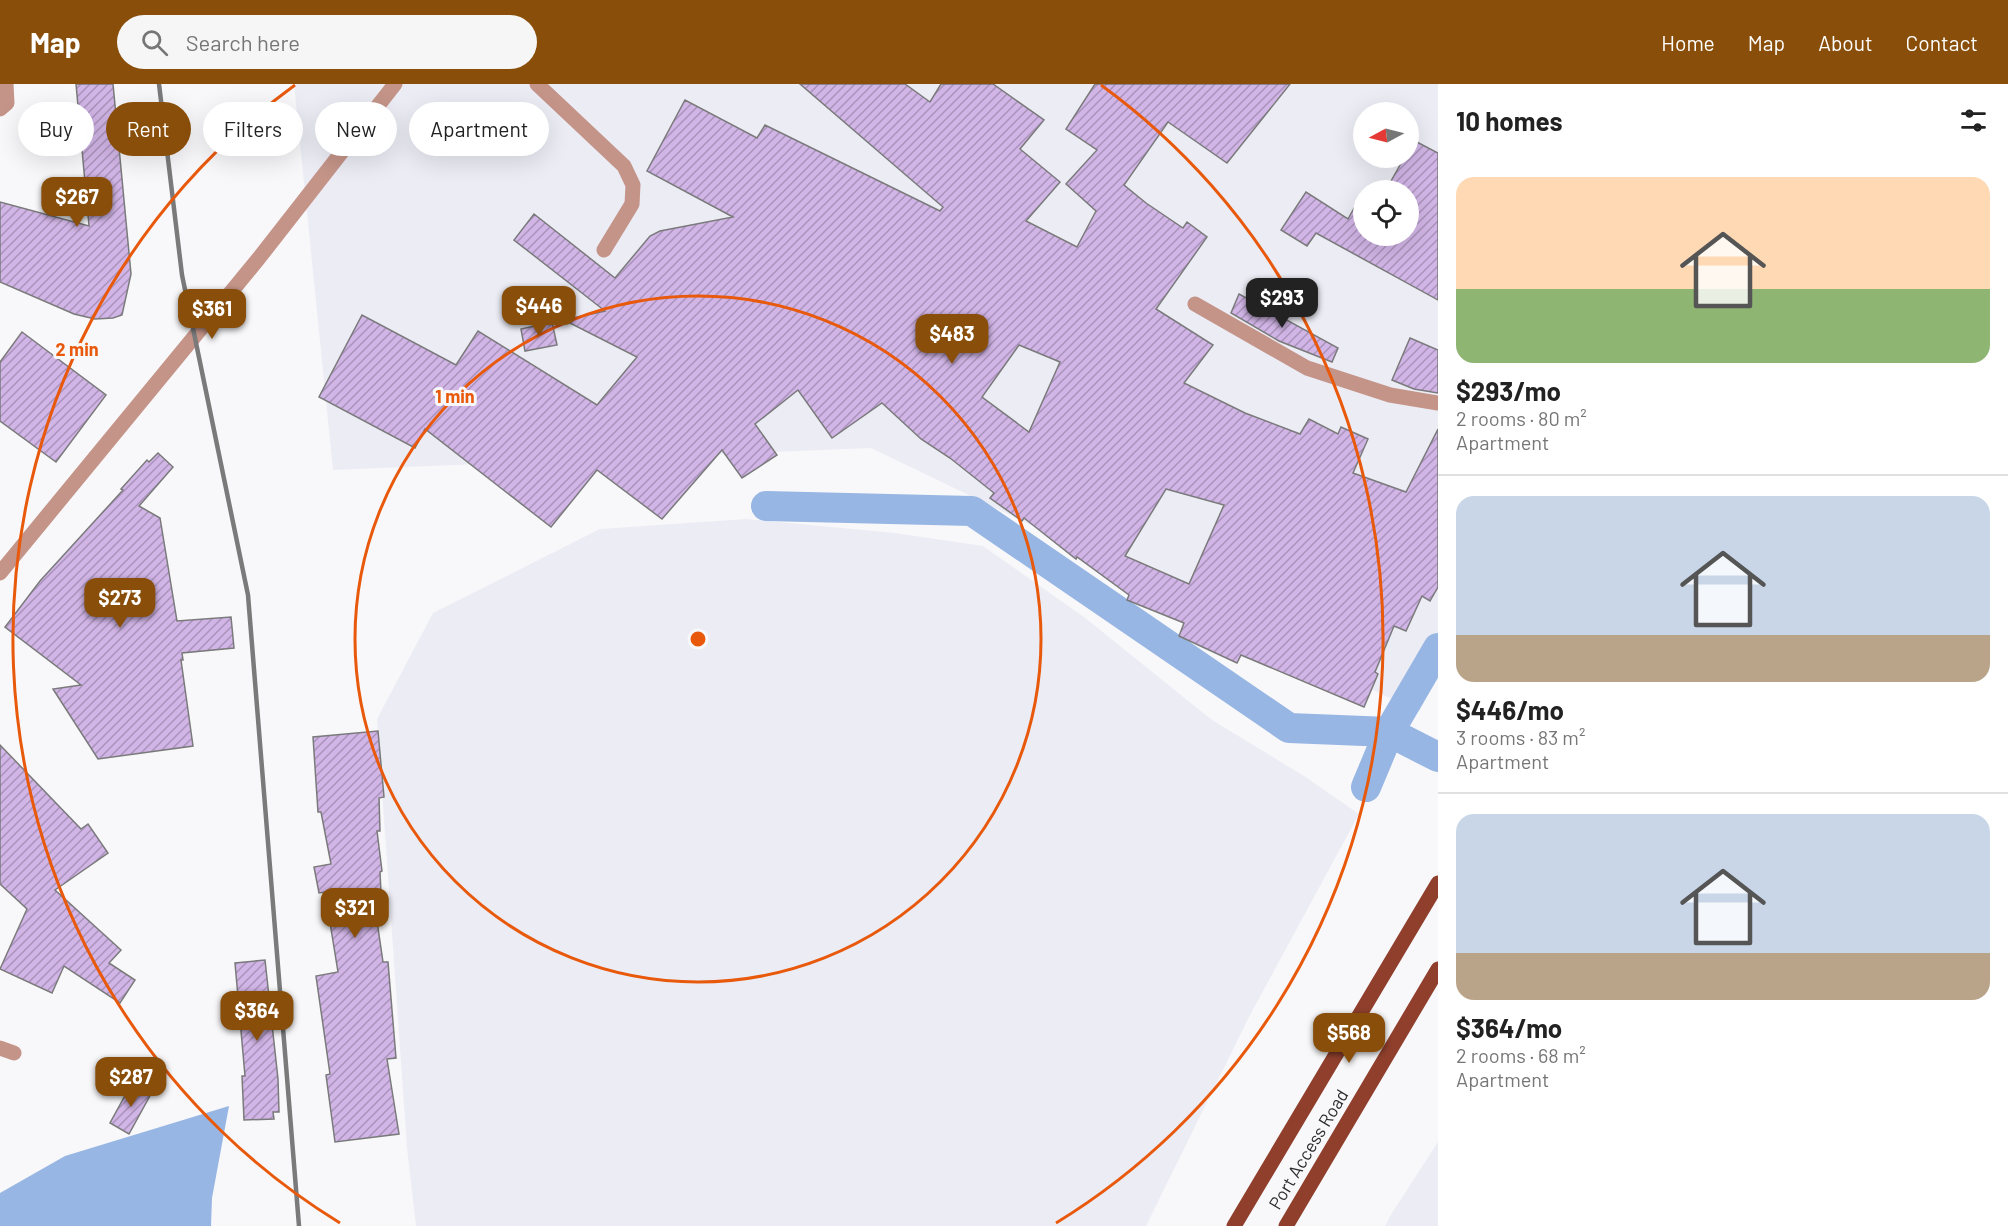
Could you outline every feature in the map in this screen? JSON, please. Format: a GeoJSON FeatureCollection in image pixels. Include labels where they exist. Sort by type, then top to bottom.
{"type":"FeatureCollection","features":[{"type":"Feature","properties":{"kind":"main road","name":"Port Access Road"},"geometry":{"type":"LineString","coordinates":[[1233,1226],[1437,884]]}},
{"type":"Feature","properties":{"kind":"main road","name":"Port Access Road"},"geometry":{"type":"LineString","coordinates":[[1286,1226],[1438,969]]}},
{"type":"Feature","properties":{"kind":"street"},"geometry":{"type":"LineString","coordinates":[[0,109],[7,103],[6,84]]}},
{"type":"Feature","properties":{"kind":"street"},"geometry":{"type":"LineString","coordinates":[[0,573],[259,258],[395,84]]}},
{"type":"Feature","properties":{"kind":"street"},"geometry":{"type":"LineString","coordinates":[[537,84],[624,166],[633,185],[632,204],[604,250]]}},
{"type":"Feature","properties":{"kind":"street"},"geometry":{"type":"LineString","coordinates":[[1195,304],[1307,368],[1390,395],[1438,403]]}},
{"type":"Feature","properties":{"kind":"shaded area"},"geometry":{"type":"Polygon","coordinates":[[[294,84],[1438,84],[1438,674],[1419,712],[871,448],[333,470],[301,156],[303,102],[296,102],[294,84]]]}},
{"type":"Feature","properties":{"kind":"shaded area"},"geometry":{"type":"Polygon","coordinates":[[[746,519],[895,533],[983,546],[1084,617],[1212,720],[1304,776],[1359,814],[1249,1017],[1146,1226],[416,1226],[407,1148],[377,719],[433,613],[600,529],[746,519]]]}},
{"type":"Feature","properties":{"kind":"shaded area"},"geometry":{"type":"Polygon","coordinates":[[[1438,1142],[1438,1226],[1385,1226],[1392,1213],[1438,1142]]]}},
{"type":"Feature","properties":{"kind":"water"},"geometry":{"type":"Polygon","coordinates":[[[229,1106],[212,1198],[211,1226],[0,1226],[0,1193],[65,1156],[229,1106]]]}},
{"type":"Feature","properties":{"kind":"building"},"geometry":{"type":"Polygon","coordinates":[[[76,84],[113,84],[115,102],[106,102],[106,156],[120,156],[131,274],[122,315],[113,318],[95,319],[74,314],[0,282],[0,202],[89,226],[83,156],[94,156],[94,102],[78,102],[76,84]]]}},
{"type":"Feature","properties":{"kind":"building"},"geometry":{"type":"Polygon","coordinates":[[[800,84],[905,84],[930,102],[941,84],[993,84],[1044,120],[1020,149],[1060,182],[1026,221],[1077,247],[1096,211],[1066,184],[1097,150],[1066,129],[1095,84],[1290,84],[1227,163],[1168,122],[1124,185],[1183,228],[1187,222],[1207,237],[1156,309],[1213,345],[1184,383],[1245,413],[1300,434],[1309,419],[1338,434],[1341,427],[1368,439],[1353,473],[1406,492],[1438,429],[1438,587],[1430,601],[1422,596],[1406,631],[1394,626],[1375,672],[1378,674],[1364,707],[1241,655],[1237,663],[1179,636],[1184,623],[1127,600],[1129,595],[1077,557],[1076,559],[1024,518],[1022,521],[990,498],[994,493],[950,458],[921,439],[882,403],[832,438],[798,390],[755,424],[777,455],[742,478],[722,450],[662,519],[597,470],[551,527],[425,429],[415,448],[319,397],[362,315],[456,365],[478,331],[597,405],[637,357],[564,320],[605,311],[514,240],[534,214],[615,278],[650,236],[660,231],[733,217],[647,171],[685,100],[757,138],[765,125],[940,211],[943,207],[800,84]],[[1019,345],[982,397],[1029,432],[1060,362],[1019,345]],[[1166,489],[1125,556],[1189,584],[1224,505],[1166,489]]]}},
{"type":"Feature","properties":{"kind":"building"},"geometry":{"type":"Polygon","coordinates":[[[1419,143],[1438,153],[1438,300],[1316,233],[1307,246],[1281,230],[1306,192],[1348,219],[1353,210],[1353,246],[1419,246],[1419,180],[1392,180],[1398,168],[1419,168],[1419,143]]]}},
{"type":"Feature","properties":{"kind":"building"},"geometry":{"type":"Polygon","coordinates":[[[1239,294],[1338,348],[1332,362],[1279,341],[1231,313],[1239,294]]]}},
{"type":"Feature","properties":{"kind":"building"},"geometry":{"type":"Polygon","coordinates":[[[552,322],[557,345],[525,351],[521,329],[552,322]]]}},
{"type":"Feature","properties":{"kind":"building"},"geometry":{"type":"Polygon","coordinates":[[[22,332],[106,395],[56,462],[0,421],[0,362],[22,332]]]}},
{"type":"Feature","properties":{"kind":"building"},"geometry":{"type":"Polygon","coordinates":[[[1410,338],[1438,350],[1438,393],[1414,389],[1392,380],[1410,338]]]}},
{"type":"Feature","properties":{"kind":"building"},"geometry":{"type":"Polygon","coordinates":[[[158,453],[173,467],[139,506],[160,518],[177,621],[231,617],[234,648],[182,653],[183,660],[181,660],[193,746],[98,759],[53,689],[81,685],[5,627],[40,581],[123,490],[121,489],[147,460],[149,462],[158,453]]]}},
{"type":"Feature","properties":{"kind":"building"},"geometry":{"type":"Polygon","coordinates":[[[378,731],[384,797],[379,798],[380,831],[377,831],[382,871],[380,872],[382,913],[376,914],[383,962],[388,962],[396,1058],[387,1059],[399,1134],[335,1142],[326,1075],[330,1074],[316,976],[338,972],[325,892],[319,893],[314,867],[331,864],[321,812],[318,812],[313,737],[378,731]]]}},
{"type":"Feature","properties":{"kind":"building"},"geometry":{"type":"Polygon","coordinates":[[[0,745],[81,829],[88,824],[108,853],[55,890],[121,950],[109,963],[135,980],[120,1003],[64,966],[52,993],[0,969],[27,909],[0,884],[0,745]]]}},
{"type":"Feature","properties":{"kind":"building"},"geometry":{"type":"Polygon","coordinates":[[[265,960],[278,1079],[279,1112],[273,1112],[274,1119],[244,1120],[242,1076],[245,1076],[235,963],[265,960]]]}},
{"type":"Feature","properties":{"kind":"building"},"geometry":{"type":"Polygon","coordinates":[[[133,1081],[152,1092],[129,1134],[110,1123],[133,1081]]]}},
{"type":"Feature","properties":{"kind":"waterway"},"geometry":{"type":"LineString","coordinates":[[766,506],[972,511],[1289,728],[1389,732],[1438,757]]}},
{"type":"Feature","properties":{"kind":"waterway"},"geometry":{"type":"LineString","coordinates":[[1366,787],[1389,732],[1438,648]]}},
{"type":"Feature","properties":{"kind":"railway"},"geometry":{"type":"LineString","coordinates":[[159,84],[182,275],[248,595],[299,1226]]}}]}
